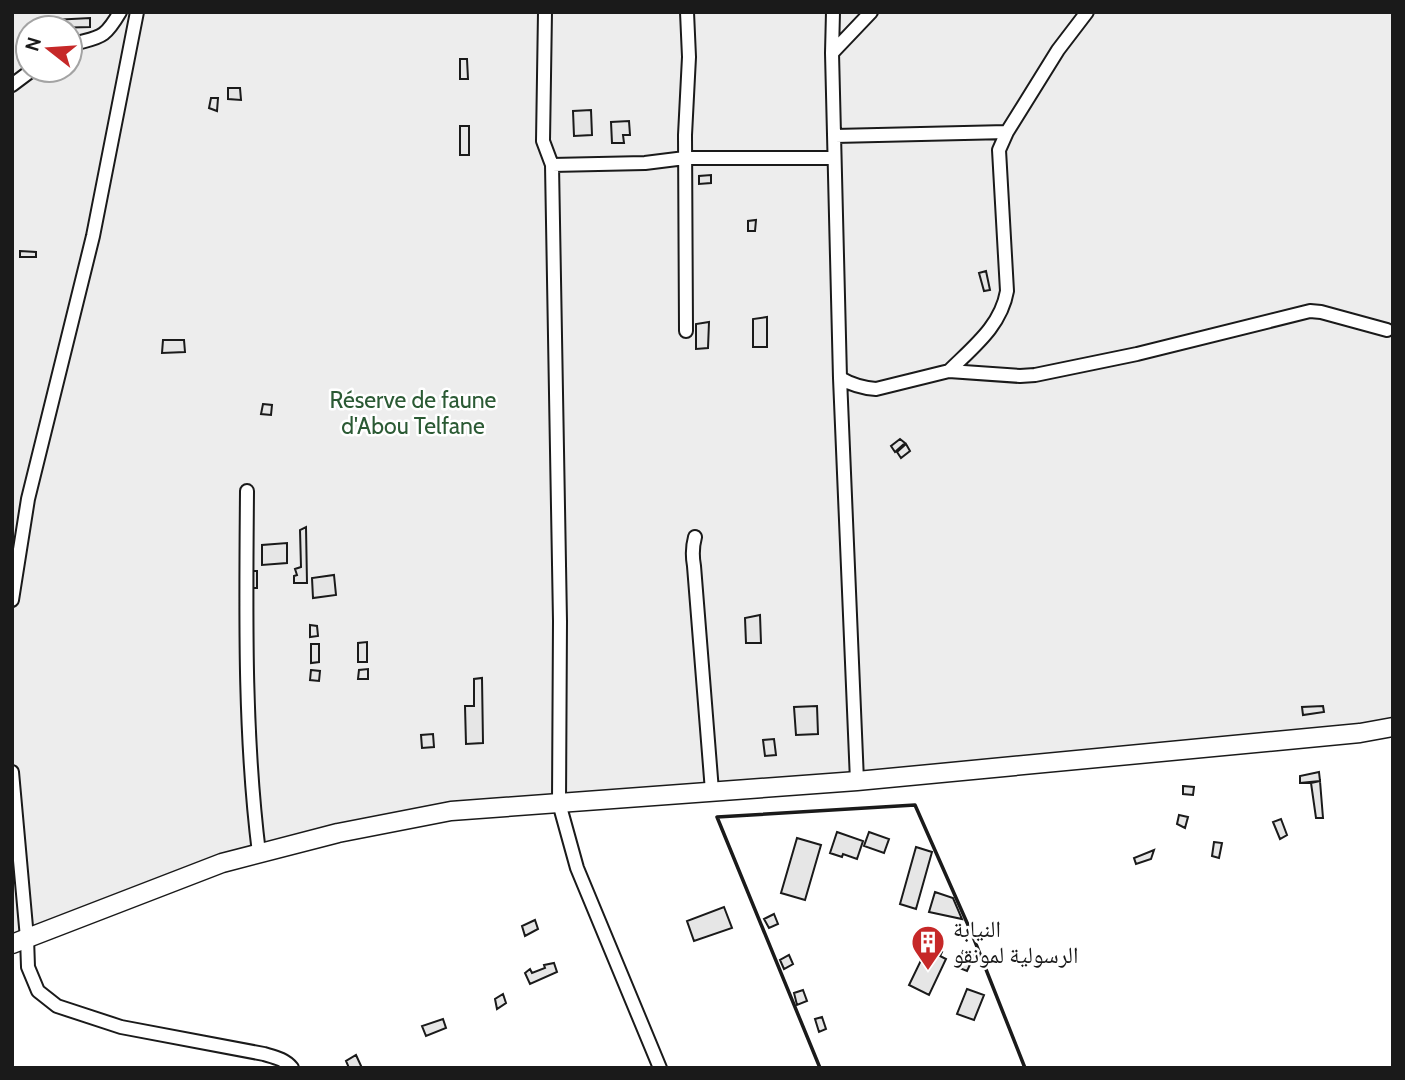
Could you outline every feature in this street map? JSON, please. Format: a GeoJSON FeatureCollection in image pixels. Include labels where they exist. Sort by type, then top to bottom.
{"type":"FeatureCollection","features":[{"type":"Feature","properties":{"kind":"main road"},"geometry":{"type":"LineString","coordinates":[[20,941],[222,863],[338,833],[451,811],[857,781],[1328,736],[1393,727]]}},
{"type":"Feature","properties":{"kind":"street"},"geometry":{"type":"LineString","coordinates":[[84,42],[110,30],[120,12]]}},
{"type":"Feature","properties":{"kind":"street"},"geometry":{"type":"LineString","coordinates":[[12,600],[28,499],[93,236],[136,12]]}},
{"type":"Feature","properties":{"kind":"street"},"geometry":{"type":"LineString","coordinates":[[545,12],[543,141],[552,165],[560,621],[559,803],[577,869],[660,1068]]}},
{"type":"Feature","properties":{"kind":"street"},"geometry":{"type":"LineString","coordinates":[[686,331],[685,158],[689,57],[687,12]]}},
{"type":"Feature","properties":{"kind":"street"},"geometry":{"type":"LineString","coordinates":[[833,12],[834,158],[857,781]]}},
{"type":"Feature","properties":{"kind":"street"},"geometry":{"type":"LineString","coordinates":[[832,53],[870,12]]}},
{"type":"Feature","properties":{"kind":"street"},"geometry":{"type":"LineString","coordinates":[[949,371],[992,327],[1005,300],[1007,291],[999,150],[1007,132],[1058,50],[1087,12]]}},
{"type":"Feature","properties":{"kind":"street"},"geometry":{"type":"LineString","coordinates":[[835,136],[1007,132]]}},
{"type":"Feature","properties":{"kind":"street"},"geometry":{"type":"LineString","coordinates":[[552,165],[645,163],[685,158],[834,158]]}},
{"type":"Feature","properties":{"kind":"street"},"geometry":{"type":"LineString","coordinates":[[841,378],[864,389],[876,390],[949,371],[1035,375],[1137,354],[1310,312],[1321,312],[1387,330]]}},
{"type":"Feature","properties":{"kind":"street"},"geometry":{"type":"LineString","coordinates":[[247,491],[248,702],[252,792],[259,853]]}},
{"type":"Feature","properties":{"kind":"street"},"geometry":{"type":"LineString","coordinates":[[695,537],[692,554],[712,791]]}},
{"type":"Feature","properties":{"kind":"street"},"geometry":{"type":"LineString","coordinates":[[12,772],[20,941],[38,990],[57,1006],[121,1027],[264,1054],[288,1063],[292,1068]]}},
{"type":"Feature","properties":{"kind":"shaded area","name":"Réserve de faune d'Abou Telfane"},"geometry":{"type":"Polygon","coordinates":[[[12,12],[1393,12],[1393,727],[451,811],[259,853],[12,944],[12,12]]]}},
{"type":"Feature","properties":{"kind":"building"},"geometry":{"type":"Polygon","coordinates":[[[84,18],[90,18],[90,27],[84,27],[84,18]]]}},
{"type":"Feature","properties":{"kind":"building"},"geometry":{"type":"Polygon","coordinates":[[[460,59],[467,59],[468,79],[460,79],[460,59]]]}},
{"type":"Feature","properties":{"kind":"building"},"geometry":{"type":"Polygon","coordinates":[[[228,88],[240,88],[241,100],[228,99],[228,88]]]}},
{"type":"Feature","properties":{"kind":"building"},"geometry":{"type":"Polygon","coordinates":[[[211,98],[218,98],[217,111],[209,108],[211,98]]]}},
{"type":"Feature","properties":{"kind":"building"},"geometry":{"type":"Polygon","coordinates":[[[591,110],[592,135],[574,136],[573,111],[591,110]]]}},
{"type":"Feature","properties":{"kind":"building"},"geometry":{"type":"Polygon","coordinates":[[[629,121],[630,135],[623,135],[624,143],[612,143],[611,122],[629,121]]]}},
{"type":"Feature","properties":{"kind":"building"},"geometry":{"type":"Polygon","coordinates":[[[460,126],[469,126],[469,155],[460,155],[460,126]]]}},
{"type":"Feature","properties":{"kind":"building"},"geometry":{"type":"Polygon","coordinates":[[[711,175],[711,183],[699,184],[699,176],[711,175]]]}},
{"type":"Feature","properties":{"kind":"building"},"geometry":{"type":"Polygon","coordinates":[[[756,220],[755,231],[748,231],[748,221],[756,220]]]}},
{"type":"Feature","properties":{"kind":"building"},"geometry":{"type":"Polygon","coordinates":[[[20,251],[36,252],[36,257],[20,257],[20,251]]]}},
{"type":"Feature","properties":{"kind":"building"},"geometry":{"type":"Polygon","coordinates":[[[986,271],[990,290],[984,291],[979,273],[986,271]]]}},
{"type":"Feature","properties":{"kind":"building"},"geometry":{"type":"Polygon","coordinates":[[[767,317],[767,347],[753,347],[753,319],[767,317]]]}},
{"type":"Feature","properties":{"kind":"building"},"geometry":{"type":"Polygon","coordinates":[[[709,322],[708,348],[696,349],[696,324],[709,322]]]}},
{"type":"Feature","properties":{"kind":"building"},"geometry":{"type":"Polygon","coordinates":[[[163,340],[184,340],[185,352],[162,353],[163,340]]]}},
{"type":"Feature","properties":{"kind":"building"},"geometry":{"type":"Polygon","coordinates":[[[263,404],[272,405],[271,415],[261,414],[263,404]]]}},
{"type":"Feature","properties":{"kind":"building"},"geometry":{"type":"Polygon","coordinates":[[[900,439],[905,443],[895,452],[891,446],[900,439]]]}},
{"type":"Feature","properties":{"kind":"building"},"geometry":{"type":"Polygon","coordinates":[[[906,444],[910,451],[901,458],[897,452],[906,444]]]}},
{"type":"Feature","properties":{"kind":"building"},"geometry":{"type":"Polygon","coordinates":[[[306,527],[307,583],[294,583],[294,576],[297,575],[295,569],[301,567],[300,530],[306,527]]]}},
{"type":"Feature","properties":{"kind":"building"},"geometry":{"type":"Polygon","coordinates":[[[287,543],[287,563],[262,565],[262,545],[287,543]]]}},
{"type":"Feature","properties":{"kind":"building"},"geometry":{"type":"Polygon","coordinates":[[[251,571],[257,571],[257,588],[252,588],[251,571]]]}},
{"type":"Feature","properties":{"kind":"building"},"geometry":{"type":"Polygon","coordinates":[[[334,575],[336,595],[313,598],[312,578],[334,575]]]}},
{"type":"Feature","properties":{"kind":"building"},"geometry":{"type":"Polygon","coordinates":[[[760,615],[761,643],[746,643],[745,618],[760,615]]]}},
{"type":"Feature","properties":{"kind":"building"},"geometry":{"type":"Polygon","coordinates":[[[310,625],[317,626],[318,636],[310,637],[310,625]]]}},
{"type":"Feature","properties":{"kind":"building"},"geometry":{"type":"Polygon","coordinates":[[[367,642],[367,662],[358,662],[358,643],[367,642]]]}},
{"type":"Feature","properties":{"kind":"building"},"geometry":{"type":"Polygon","coordinates":[[[311,644],[319,644],[319,662],[311,663],[311,644]]]}},
{"type":"Feature","properties":{"kind":"building"},"geometry":{"type":"Polygon","coordinates":[[[368,669],[368,679],[358,679],[359,670],[368,669]]]}},
{"type":"Feature","properties":{"kind":"building"},"geometry":{"type":"Polygon","coordinates":[[[311,670],[320,671],[319,681],[310,680],[311,670]]]}},
{"type":"Feature","properties":{"kind":"building"},"geometry":{"type":"Polygon","coordinates":[[[482,678],[483,743],[466,744],[465,706],[474,706],[474,679],[482,678]]]}},
{"type":"Feature","properties":{"kind":"building"},"geometry":{"type":"Polygon","coordinates":[[[817,706],[818,734],[796,735],[794,707],[817,706]]]}},
{"type":"Feature","properties":{"kind":"building"},"geometry":{"type":"Polygon","coordinates":[[[1323,706],[1324,712],[1303,715],[1302,707],[1323,706]]]}},
{"type":"Feature","properties":{"kind":"building"},"geometry":{"type":"Polygon","coordinates":[[[433,734],[434,747],[422,748],[421,735],[433,734]]]}},
{"type":"Feature","properties":{"kind":"building"},"geometry":{"type":"Polygon","coordinates":[[[774,739],[776,755],[765,756],[763,740],[774,739]]]}},
{"type":"Feature","properties":{"kind":"building"},"geometry":{"type":"Polygon","coordinates":[[[1319,772],[1320,781],[1300,783],[1300,776],[1319,772]]]}},
{"type":"Feature","properties":{"kind":"building"},"geometry":{"type":"Polygon","coordinates":[[[1320,781],[1323,818],[1316,818],[1311,783],[1320,781]]]}},
{"type":"Feature","properties":{"kind":"building"},"geometry":{"type":"Polygon","coordinates":[[[1183,786],[1194,787],[1193,795],[1183,794],[1183,786]]]}},
{"type":"Feature","properties":{"kind":"building"},"geometry":{"type":"Polygon","coordinates":[[[1179,815],[1188,817],[1185,828],[1177,824],[1179,815]]]}},
{"type":"Feature","properties":{"kind":"building"},"geometry":{"type":"Polygon","coordinates":[[[1281,819],[1287,835],[1280,839],[1273,822],[1281,819]]]}},
{"type":"Feature","properties":{"kind":"building"},"geometry":{"type":"Polygon","coordinates":[[[837,832],[863,841],[857,859],[830,853],[837,832]]]}},
{"type":"Feature","properties":{"kind":"building"},"geometry":{"type":"Polygon","coordinates":[[[869,832],[889,839],[884,853],[864,846],[869,832]]]}},
{"type":"Feature","properties":{"kind":"building"},"geometry":{"type":"Polygon","coordinates":[[[797,838],[821,845],[805,900],[781,893],[797,838]]]}},
{"type":"Feature","properties":{"kind":"building"},"geometry":{"type":"Polygon","coordinates":[[[1214,842],[1222,843],[1219,858],[1212,856],[1214,842]]]}},
{"type":"Feature","properties":{"kind":"building"},"geometry":{"type":"Polygon","coordinates":[[[916,847],[932,852],[916,909],[900,904],[916,847]]]}},
{"type":"Feature","properties":{"kind":"building"},"geometry":{"type":"Polygon","coordinates":[[[1154,850],[1151,859],[1136,864],[1134,858],[1154,850]]]}},
{"type":"Feature","properties":{"kind":"building"},"geometry":{"type":"Polygon","coordinates":[[[935,892],[953,898],[962,919],[929,912],[935,892]]]}},
{"type":"Feature","properties":{"kind":"building"},"geometry":{"type":"Polygon","coordinates":[[[724,907],[732,928],[694,941],[687,921],[724,907]]]}},
{"type":"Feature","properties":{"kind":"building"},"geometry":{"type":"Polygon","coordinates":[[[774,914],[778,924],[769,928],[764,919],[774,914]]]}},
{"type":"Feature","properties":{"kind":"building"},"geometry":{"type":"Polygon","coordinates":[[[535,920],[538,929],[525,936],[522,926],[535,920]]]}},
{"type":"Feature","properties":{"kind":"building","name":"النيابة الرسولية لمونقو"},"geometry":{"type":"Polygon","coordinates":[[[934,948],[942,952],[940,956],[946,959],[929,995],[909,985],[926,950],[932,952],[934,948]]]}},
{"type":"Feature","properties":{"kind":"building"},"geometry":{"type":"Polygon","coordinates":[[[963,951],[974,956],[967,971],[957,967],[963,951]]]}},
{"type":"Feature","properties":{"kind":"building"},"geometry":{"type":"Polygon","coordinates":[[[789,955],[793,964],[784,969],[780,960],[789,955]]]}},
{"type":"Feature","properties":{"kind":"building"},"geometry":{"type":"Polygon","coordinates":[[[554,963],[557,972],[530,984],[525,973],[530,969],[532,973],[545,968],[544,965],[554,963]]]}},
{"type":"Feature","properties":{"kind":"building"},"geometry":{"type":"Polygon","coordinates":[[[967,989],[984,995],[974,1020],[957,1014],[967,989]]]}},
{"type":"Feature","properties":{"kind":"building"},"geometry":{"type":"Polygon","coordinates":[[[803,990],[807,1001],[797,1005],[794,993],[803,990]]]}},
{"type":"Feature","properties":{"kind":"building"},"geometry":{"type":"Polygon","coordinates":[[[503,994],[506,1003],[497,1009],[495,999],[503,994]]]}},
{"type":"Feature","properties":{"kind":"building"},"geometry":{"type":"Polygon","coordinates":[[[822,1017],[826,1029],[819,1032],[815,1019],[822,1017]]]}},
{"type":"Feature","properties":{"kind":"building"},"geometry":{"type":"Polygon","coordinates":[[[443,1019],[446,1028],[426,1036],[422,1026],[443,1019]]]}},
{"type":"Feature","properties":{"kind":"building"},"geometry":{"type":"Polygon","coordinates":[[[356,1055],[362,1068],[349,1068],[346,1061],[356,1055]]]}},
{"type":"Feature","properties":{"kind":"wall"},"geometry":{"type":"LineString","coordinates":[[820,1068],[717,817],[915,805],[972,934],[1025,1068]]}},
{"type":"Feature","properties":{"kind":"place","name":"النيابة الرسولية لمونقو"},"geometry":{"type":"Point","coordinates":[928,972]}}]}
